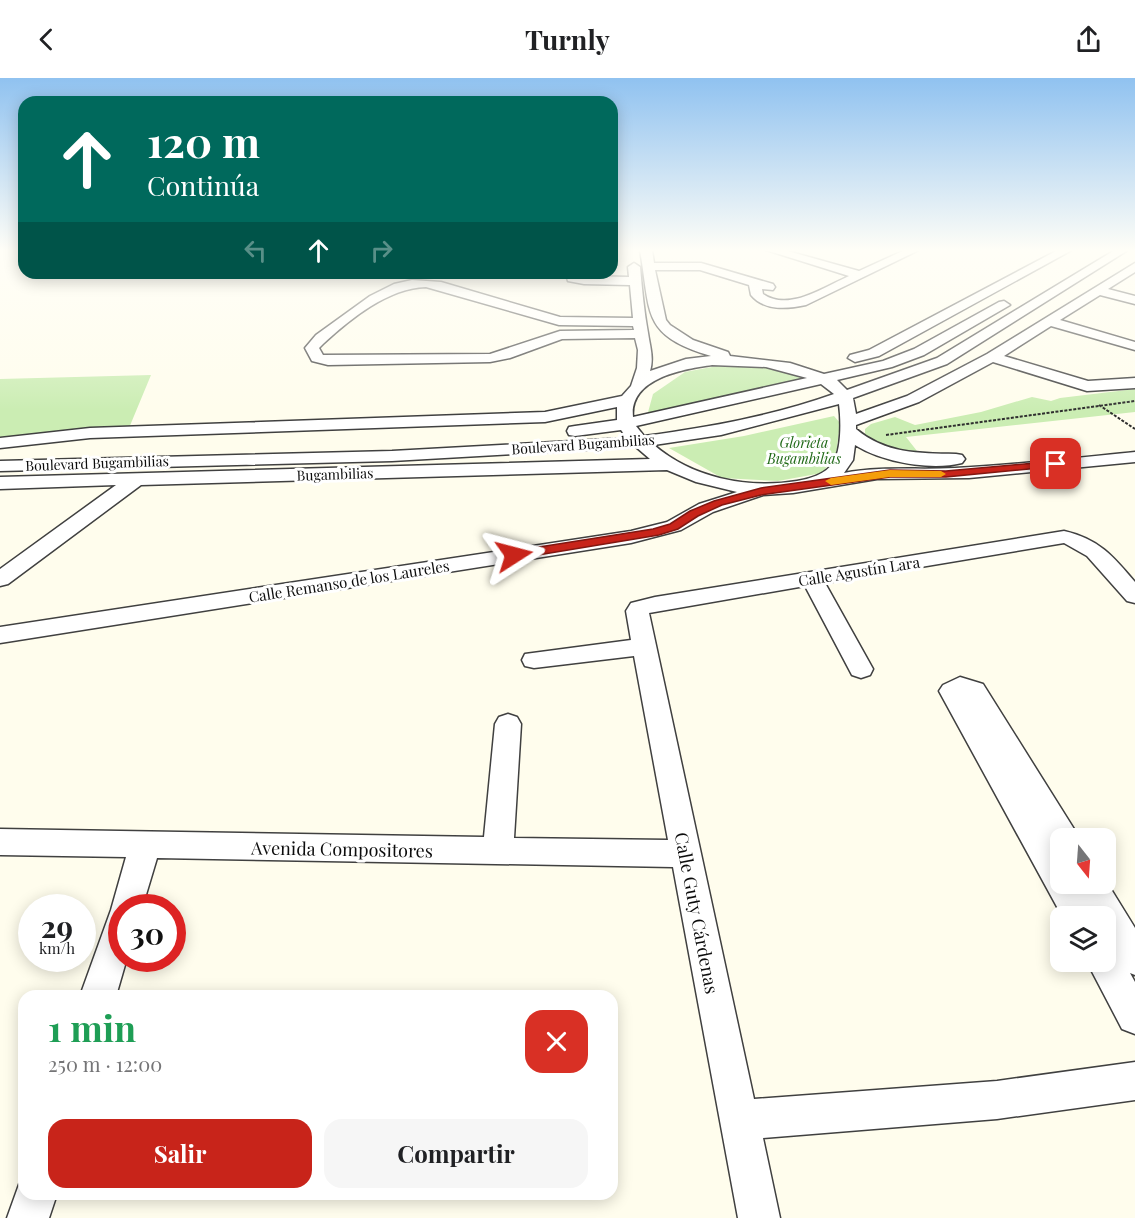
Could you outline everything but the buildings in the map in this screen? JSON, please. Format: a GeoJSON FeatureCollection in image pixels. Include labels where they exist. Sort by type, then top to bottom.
{"type":"FeatureCollection","features":[{"type":"Feature","properties":{"kind":"street"},"geometry":{"type":"LineString","coordinates":[[368,303],[312,348],[317,358],[328,361],[480,358],[505,355],[560,328]]}},
{"type":"Feature","properties":{"kind":"street"},"geometry":{"type":"LineString","coordinates":[[490,303],[560,328],[641,328]]}},
{"type":"Feature","properties":{"kind":"street"},"geometry":{"type":"LineString","coordinates":[[638,303],[645,350],[645,368],[638,385],[627,400],[624,414],[625,424],[640,442],[676,467],[696,492],[694,513]]}},
{"type":"Feature","properties":{"kind":"street"},"geometry":{"type":"LineString","coordinates":[[656,303],[659,321],[669,332],[690,345],[723,355],[771,363]]}},
{"type":"Feature","properties":{"kind":"street","name":"Boulevard Bugambilias"},"geometry":{"type":"LineString","coordinates":[[0,451],[499,438],[565,433],[625,424],[827,368],[874,352],[967,303]]}},
{"type":"Feature","properties":{"kind":"street","name":"Boulevard Bugambilias"},"geometry":{"type":"LineString","coordinates":[[827,368],[905,358],[1007,303]]}},
{"type":"Feature","properties":{"kind":"street","name":"Boulevard Bugambilias"},"geometry":{"type":"LineString","coordinates":[[0,466],[392,456],[640,442],[721,430],[813,407],[942,361],[1037,303]]}},
{"type":"Feature","properties":{"kind":"street"},"geometry":{"type":"LineString","coordinates":[[850,430],[992,357],[1076,303]]}},
{"type":"Feature","properties":{"kind":"street"},"geometry":{"type":"LineString","coordinates":[[935,320],[986,315]]}},
{"type":"Feature","properties":{"kind":"street"},"geometry":{"type":"LineString","coordinates":[[1049,321],[1135,346]]}},
{"type":"Feature","properties":{"kind":"street"},"geometry":{"type":"LineString","coordinates":[[980,338],[1036,329]]}},
{"type":"Feature","properties":{"kind":"street"},"geometry":{"type":"LineString","coordinates":[[645,350],[664,353],[683,351],[690,345]]}},
{"type":"Feature","properties":{"kind":"street"},"geometry":{"type":"LineString","coordinates":[[992,357],[1087,387],[1135,383]]}},
{"type":"Feature","properties":{"kind":"street"},"geometry":{"type":"LineString","coordinates":[[638,385],[682,364],[730,360],[827,368],[845,396],[850,430],[846,456],[837,472],[816,483]]}},
{"type":"Feature","properties":{"kind":"street","name":"Boulevard Bugambilias"},"geometry":{"type":"LineString","coordinates":[[0,443],[90,433],[545,417],[627,400]]}},
{"type":"Feature","properties":{"kind":"street"},"geometry":{"type":"LineString","coordinates":[[850,430],[876,452],[898,456],[961,459],[1135,444]]}},
{"type":"Feature","properties":{"kind":"street"},"geometry":{"type":"LineString","coordinates":[[1085,449],[1100,460]]}},
{"type":"Feature","properties":{"kind":"street"},"geometry":{"type":"LineString","coordinates":[[876,452],[863,457],[863,463],[871,469],[890,473]]}},
{"type":"Feature","properties":{"kind":"street"},"geometry":{"type":"LineString","coordinates":[[676,467],[731,485],[777,489],[890,473],[946,474],[1135,457]]}},
{"type":"Feature","properties":{"kind":"street","name":"Bugambilias"},"geometry":{"type":"LineString","coordinates":[[0,483],[676,467]]}},
{"type":"Feature","properties":{"kind":"street"},"geometry":{"type":"LineString","coordinates":[[0,579],[135,480]]}},
{"type":"Feature","properties":{"kind":"street","name":"Calle Remanso de los Laureles"},"geometry":{"type":"LineString","coordinates":[[0,635],[631,537],[674,526],[694,513],[730,499],[777,489]]}},
{"type":"Feature","properties":{"kind":"street","name":"Calle Agustín Lara"},"geometry":{"type":"LineString","coordinates":[[639,608],[1064,537],[1079,539],[1092,548],[1135,596]]}},
{"type":"Feature","properties":{"kind":"street"},"geometry":{"type":"LineString","coordinates":[[812,579],[861,669]]}},
{"type":"Feature","properties":{"kind":"street","name":"Calle Guty Cárdenas"},"geometry":{"type":"LineString","coordinates":[[639,608],[636,615],[759,1218]]}},
{"type":"Feature","properties":{"kind":"street"},"geometry":{"type":"LineString","coordinates":[[534,660],[643,647]]}},
{"type":"Feature","properties":{"kind":"street"},"geometry":{"type":"LineString","coordinates":[[498,851],[508,724]]}},
{"type":"Feature","properties":{"kind":"street"},"geometry":{"type":"LineString","coordinates":[[1050,855],[1011,773],[1055,828]]}},
{"type":"Feature","properties":{"kind":"street","name":"Avenida Compositores"},"geometry":{"type":"LineString","coordinates":[[0,843],[685,854]]}},
{"type":"Feature","properties":{"kind":"street"},"geometry":{"type":"LineString","coordinates":[[130,894],[145,846]]}},
{"type":"Feature","properties":{"kind":"street"},"geometry":{"type":"LineString","coordinates":[[1096,894],[1135,959]]}},
{"type":"Feature","properties":{"kind":"street"},"geometry":{"type":"LineString","coordinates":[[100,990],[108,965]]}},
{"type":"Feature","properties":{"kind":"street"},"geometry":{"type":"LineString","coordinates":[[1110,972],[1135,1016]]}},
{"type":"Feature","properties":{"kind":"street"},"geometry":{"type":"LineString","coordinates":[[739,1120],[997,1100],[1135,1081]]}},
{"type":"Feature","properties":{"kind":"street"},"geometry":{"type":"LineString","coordinates":[[28,1218],[34,1200]]}},
{"type":"Feature","properties":{"kind":"path"},"geometry":{"type":"LineString","coordinates":[[850,430],[1135,401]]}},
{"type":"Feature","properties":{"kind":"path"},"geometry":{"type":"LineString","coordinates":[[1098,405],[1135,429]]}},
{"type":"Feature","properties":{"kind":"green space","name":"Glorieta Bugambilias"},"geometry":{"type":"Polygon","coordinates":[[[728,364],[784,368],[814,378],[647,416],[653,394],[685,372],[728,364]]]}},
{"type":"Feature","properties":{"kind":"green space"},"geometry":{"type":"Polygon","coordinates":[[[151,375],[129,428],[39,433],[0,440],[0,379],[151,375]]]}},
{"type":"Feature","properties":{"kind":"green space"},"geometry":{"type":"Polygon","coordinates":[[[1135,389],[1135,412],[906,437],[917,451],[894,450],[865,437],[865,429],[871,424],[895,417],[915,425],[981,412],[1032,397],[1051,401],[1135,389]]]}},
{"type":"Feature","properties":{"kind":"green space","name":"Glorieta Bugambilias"},"geometry":{"type":"Polygon","coordinates":[[[834,416],[840,423],[836,455],[822,473],[778,481],[722,478],[669,448],[744,436],[834,416]]]}},
{"type":"Feature","properties":{"kind":"slow traffic"},"geometry":{"type":"LineString","coordinates":[[831,481],[890,473],[941,474]]}},
{"type":"Feature","properties":{"kind":"route"},"geometry":{"type":"LineString","coordinates":[[514,555],[655,532],[674,526],[694,513],[718,503],[761,492],[890,473],[946,474],[1056,464]]}}]}
